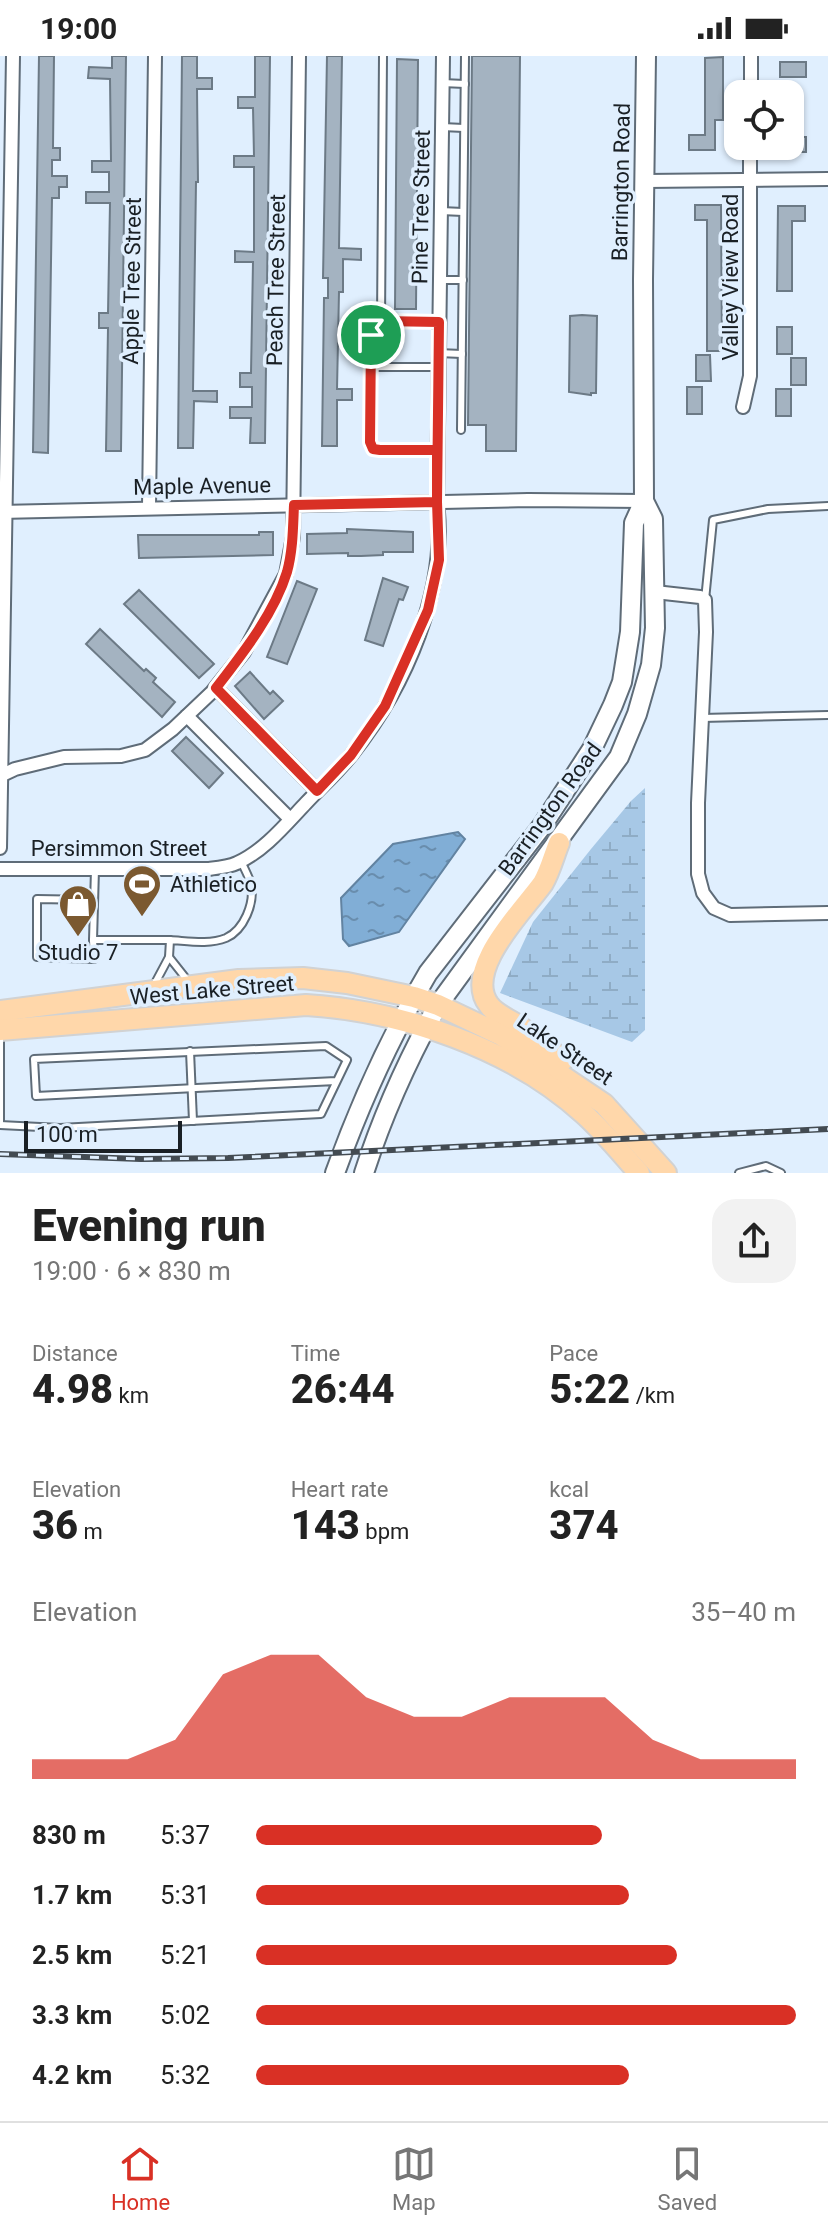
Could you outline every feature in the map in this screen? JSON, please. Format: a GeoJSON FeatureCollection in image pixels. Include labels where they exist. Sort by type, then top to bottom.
{"type":"FeatureCollection","features":[{"type":"Feature","properties":{"kind":"highway"},"geometry":{"type":"LineString","coordinates":[[559,843],[545,880],[494,950],[481,983],[486,1003],[496,1013],[564,1061],[604,1104]]}},
{"type":"Feature","properties":{"kind":"highway","name":"West Lake Street"},"geometry":{"type":"LineString","coordinates":[[0,1011],[239,980],[303,978],[347,983],[414,997]]}},
{"type":"Feature","properties":{"kind":"highway","name":"Lake Street"},"geometry":{"type":"LineString","coordinates":[[414,997],[501,1035],[604,1104],[666,1173]]}},
{"type":"Feature","properties":{"kind":"highway","name":"West Lake Street"},"geometry":{"type":"LineString","coordinates":[[0,1030],[306,1005],[337,1007],[426,1027]]}},
{"type":"Feature","properties":{"kind":"highway","name":"Lake Street"},"geometry":{"type":"LineString","coordinates":[[426,1027],[514,1065],[549,1087],[583,1113],[639,1173]]}},
{"type":"Feature","properties":{"kind":"main road","name":"Barrington Road"},"geometry":{"type":"LineString","coordinates":[[335,1173],[362,1100],[428,973],[542,826],[592,749],[622,682],[630,632],[634,523],[644,501],[646,56]]}},
{"type":"Feature","properties":{"kind":"main road","name":"Barrington Road"},"geometry":{"type":"LineString","coordinates":[[364,1173],[378,1130],[438,1005],[619,757],[637,714],[651,665],[655,592],[653,519],[644,501]]}},
{"type":"Feature","properties":{"kind":"street"},"geometry":{"type":"LineString","coordinates":[[0,848],[3,512],[13,56]]}},
{"type":"Feature","properties":{"kind":"street","name":"Apple Tree Street"},"geometry":{"type":"LineString","coordinates":[[149,507],[155,56]]}},
{"type":"Feature","properties":{"kind":"street","name":"Peach Tree Street"},"geometry":{"type":"LineString","coordinates":[[0,776],[15,769],[64,757],[121,756],[145,750],[216,688],[244,652],[286,574],[293,537],[294,505],[299,56]]}},
{"type":"Feature","properties":{"kind":"street","name":"Pine Tree Street"},"geometry":{"type":"LineString","coordinates":[[437,502],[443,56]]}},
{"type":"Feature","properties":{"kind":"street"},"geometry":{"type":"LineString","coordinates":[[751,56],[751,80]]}},
{"type":"Feature","properties":{"kind":"street","name":"Valley View Road"},"geometry":{"type":"LineString","coordinates":[[743,407],[750,376],[750,160]]}},
{"type":"Feature","properties":{"kind":"street"},"geometry":{"type":"LineString","coordinates":[[646,181],[828,179]]}},
{"type":"Feature","properties":{"kind":"street","name":"Maple Avenue"},"geometry":{"type":"LineString","coordinates":[[3,512],[437,502],[644,501]]}},
{"type":"Feature","properties":{"kind":"street","name":"Persimmon Street"},"geometry":{"type":"LineString","coordinates":[[0,869],[208,869],[235,865],[254,854],[351,755],[385,706],[428,610],[439,560],[437,502]]}},
{"type":"Feature","properties":{"kind":"street"},"geometry":{"type":"LineString","coordinates":[[655,592],[705,600],[698,874],[708,901],[714,908],[730,915],[828,913]]}},
{"type":"Feature","properties":{"kind":"street"},"geometry":{"type":"LineString","coordinates":[[216,688],[317,791]]}},
{"type":"Feature","properties":{"kind":"street"},"geometry":{"type":"LineString","coordinates":[[187,716],[290,819]]}},
{"type":"Feature","properties":{"kind":"lane"},"geometry":{"type":"LineString","coordinates":[[381,321],[383,56]]}},
{"type":"Feature","properties":{"kind":"lane"},"geometry":{"type":"LineString","coordinates":[[461,430],[465,56]]}},
{"type":"Feature","properties":{"kind":"lane"},"geometry":{"type":"LineString","coordinates":[[442,83],[465,84]]}},
{"type":"Feature","properties":{"kind":"lane"},"geometry":{"type":"LineString","coordinates":[[442,127],[464,128]]}},
{"type":"Feature","properties":{"kind":"lane"},"geometry":{"type":"LineString","coordinates":[[441,211],[463,212]]}},
{"type":"Feature","properties":{"kind":"lane"},"geometry":{"type":"LineString","coordinates":[[440,280],[463,280]]}},
{"type":"Feature","properties":{"kind":"lane"},"geometry":{"type":"LineString","coordinates":[[437,450],[373,449],[370,442],[371,335],[381,321],[439,322]]}},
{"type":"Feature","properties":{"kind":"lane"},"geometry":{"type":"LineString","coordinates":[[438,353],[462,354]]}},
{"type":"Feature","properties":{"kind":"lane"},"geometry":{"type":"LineString","coordinates":[[371,367],[438,367]]}},
{"type":"Feature","properties":{"kind":"lane"},"geometry":{"type":"LineString","coordinates":[[705,600],[713,520],[768,509],[828,506]]}},
{"type":"Feature","properties":{"kind":"lane"},"geometry":{"type":"LineString","coordinates":[[702,718],[828,715]]}},
{"type":"Feature","properties":{"kind":"lane"},"geometry":{"type":"LineString","coordinates":[[93,940],[215,941],[229,937],[242,925],[250,906],[251,885],[241,861]]}},
{"type":"Feature","properties":{"kind":"lane"},"geometry":{"type":"LineString","coordinates":[[94,900],[37,899],[37,957],[94,959],[95,869]]}},
{"type":"Feature","properties":{"kind":"lane"},"geometry":{"type":"LineString","coordinates":[[150,992],[169,957],[170,940]]}},
{"type":"Feature","properties":{"kind":"lane"},"geometry":{"type":"LineString","coordinates":[[169,957],[193,987]]}},
{"type":"Feature","properties":{"kind":"lane"},"geometry":{"type":"LineString","coordinates":[[0,1038],[0,1125],[60,1128],[321,1114],[347,1060],[326,1046],[34,1059],[36,1096],[336,1081]]}},
{"type":"Feature","properties":{"kind":"lane"},"geometry":{"type":"LineString","coordinates":[[190,1051],[193,1121]]}},
{"type":"Feature","properties":{"kind":"lane"},"geometry":{"type":"LineString","coordinates":[[739,1173],[766,1166],[781,1173]]}},
{"type":"Feature","properties":{"kind":"green space"},"geometry":{"type":"Polygon","coordinates":[[[645,788],[645,1030],[632,1042],[500,993],[533,922],[631,801],[645,788]]]}},
{"type":"Feature","properties":{"kind":"water"},"geometry":{"type":"Polygon","coordinates":[[[458,832],[465,839],[399,932],[349,946],[343,939],[341,898],[393,844],[458,832]]]}},
{"type":"Feature","properties":{"kind":"building"},"geometry":{"type":"Polygon","coordinates":[[[39,56],[54,56],[53,148],[60,148],[60,160],[52,160],[52,176],[67,176],[67,187],[59,187],[59,198],[52,198],[48,453],[33,452],[39,56]]]}},
{"type":"Feature","properties":{"kind":"building"},"geometry":{"type":"Polygon","coordinates":[[[112,56],[126,56],[121,451],[106,451],[108,328],[99,328],[99,313],[108,313],[110,203],[86,203],[86,192],[109,192],[109,172],[92,172],[92,161],[111,161],[110,79],[88,78],[89,67],[112,68],[112,56]]]}},
{"type":"Feature","properties":{"kind":"building"},"geometry":{"type":"Polygon","coordinates":[[[182,56],[197,56],[197,78],[212,78],[212,89],[197,89],[193,391],[217,391],[217,402],[194,401],[193,448],[178,448],[182,56]]]}},
{"type":"Feature","properties":{"kind":"building"},"geometry":{"type":"Polygon","coordinates":[[[255,56],[270,56],[265,443],[250,443],[251,418],[230,418],[230,407],[252,407],[252,387],[240,387],[240,373],[251,373],[253,262],[235,262],[235,251],[254,252],[254,167],[234,167],[234,156],[254,156],[253,108],[238,108],[238,97],[255,97],[255,56]]]}},
{"type":"Feature","properties":{"kind":"building"},"geometry":{"type":"Polygon","coordinates":[[[327,56],[342,56],[339,248],[361,249],[361,260],[343,259],[343,292],[339,292],[337,389],[352,389],[352,400],[337,400],[337,446],[322,446],[324,298],[328,298],[328,278],[323,278],[327,56]]]}},
{"type":"Feature","properties":{"kind":"building"},"geometry":{"type":"Polygon","coordinates":[[[472,56],[520,56],[516,451],[486,451],[486,425],[468,425],[472,56]]]}},
{"type":"Feature","properties":{"kind":"building"},"geometry":{"type":"Polygon","coordinates":[[[723,57],[723,120],[715,120],[715,150],[689,150],[689,135],[705,135],[705,58],[723,57]]]}},
{"type":"Feature","properties":{"kind":"building"},"geometry":{"type":"Polygon","coordinates":[[[397,59],[418,60],[416,309],[395,309],[397,59]]]}},
{"type":"Feature","properties":{"kind":"building"},"geometry":{"type":"Polygon","coordinates":[[[780,62],[806,62],[806,77],[780,77],[780,62]]]}},
{"type":"Feature","properties":{"kind":"building"},"geometry":{"type":"Polygon","coordinates":[[[695,205],[721,205],[722,351],[707,351],[707,220],[695,220],[695,205]]]}},
{"type":"Feature","properties":{"kind":"building"},"geometry":{"type":"Polygon","coordinates":[[[778,206],[805,206],[805,221],[792,221],[792,291],[777,291],[778,206]]]}},
{"type":"Feature","properties":{"kind":"building"},"geometry":{"type":"Polygon","coordinates":[[[570,316],[597,316],[596,393],[591,395],[569,392],[570,316]]]}},
{"type":"Feature","properties":{"kind":"building"},"geometry":{"type":"Polygon","coordinates":[[[777,327],[792,327],[792,354],[777,354],[777,327]]]}},
{"type":"Feature","properties":{"kind":"building"},"geometry":{"type":"Polygon","coordinates":[[[696,355],[710,355],[711,381],[696,381],[696,355]]]}},
{"type":"Feature","properties":{"kind":"building"},"geometry":{"type":"Polygon","coordinates":[[[791,358],[806,358],[806,385],[791,385],[791,358]]]}},
{"type":"Feature","properties":{"kind":"building"},"geometry":{"type":"Polygon","coordinates":[[[687,387],[702,387],[702,414],[687,414],[687,387]]]}},
{"type":"Feature","properties":{"kind":"building"},"geometry":{"type":"Polygon","coordinates":[[[776,389],[791,389],[791,416],[776,416],[776,389]]]}},
{"type":"Feature","properties":{"kind":"building"},"geometry":{"type":"Polygon","coordinates":[[[347,529],[413,532],[413,552],[361,556],[348,556],[348,553],[307,554],[307,534],[347,533],[347,529]]]}},
{"type":"Feature","properties":{"kind":"building"},"geometry":{"type":"Polygon","coordinates":[[[259,532],[273,532],[273,555],[139,558],[138,535],[259,535],[259,532]]]}},
{"type":"Feature","properties":{"kind":"building"},"geometry":{"type":"Polygon","coordinates":[[[383,578],[408,587],[403,600],[399,599],[383,646],[365,640],[383,578]]]}},
{"type":"Feature","properties":{"kind":"building"},"geometry":{"type":"Polygon","coordinates":[[[297,581],[317,589],[287,664],[267,657],[297,581]]]}},
{"type":"Feature","properties":{"kind":"building"},"geometry":{"type":"Polygon","coordinates":[[[139,590],[214,664],[199,678],[124,604],[139,590]]]}},
{"type":"Feature","properties":{"kind":"building"},"geometry":{"type":"Polygon","coordinates":[[[100,629],[144,671],[146,669],[156,678],[153,682],[175,702],[162,717],[86,644],[100,629]]]}},
{"type":"Feature","properties":{"kind":"building"},"geometry":{"type":"Polygon","coordinates":[[[250,672],[270,694],[273,691],[283,701],[264,719],[235,686],[250,672]]]}},
{"type":"Feature","properties":{"kind":"building"},"geometry":{"type":"Polygon","coordinates":[[[186,737],[223,773],[209,788],[172,751],[186,737]]]}},
{"type":"Feature","properties":{"kind":"railway"},"geometry":{"type":"LineString","coordinates":[[0,1154],[141,1159],[228,1158],[828,1129]]}},
{"type":"Feature","properties":{"kind":"place","name":"Athletico"},"geometry":{"type":"Point","coordinates":[142,918]}},
{"type":"Feature","properties":{"kind":"place","name":"Studio 7"},"geometry":{"type":"Point","coordinates":[78,938]}},
{"type":"Feature","properties":{"kind":"route"},"geometry":{"type":"LineString","coordinates":[[381,321],[439,322],[439,560],[428,610],[385,706],[351,755],[317,791],[216,688],[244,652],[286,574],[293,537],[294,505],[437,502],[437,450],[380,450],[373,449],[370,442],[371,335],[381,321]]}}]}
